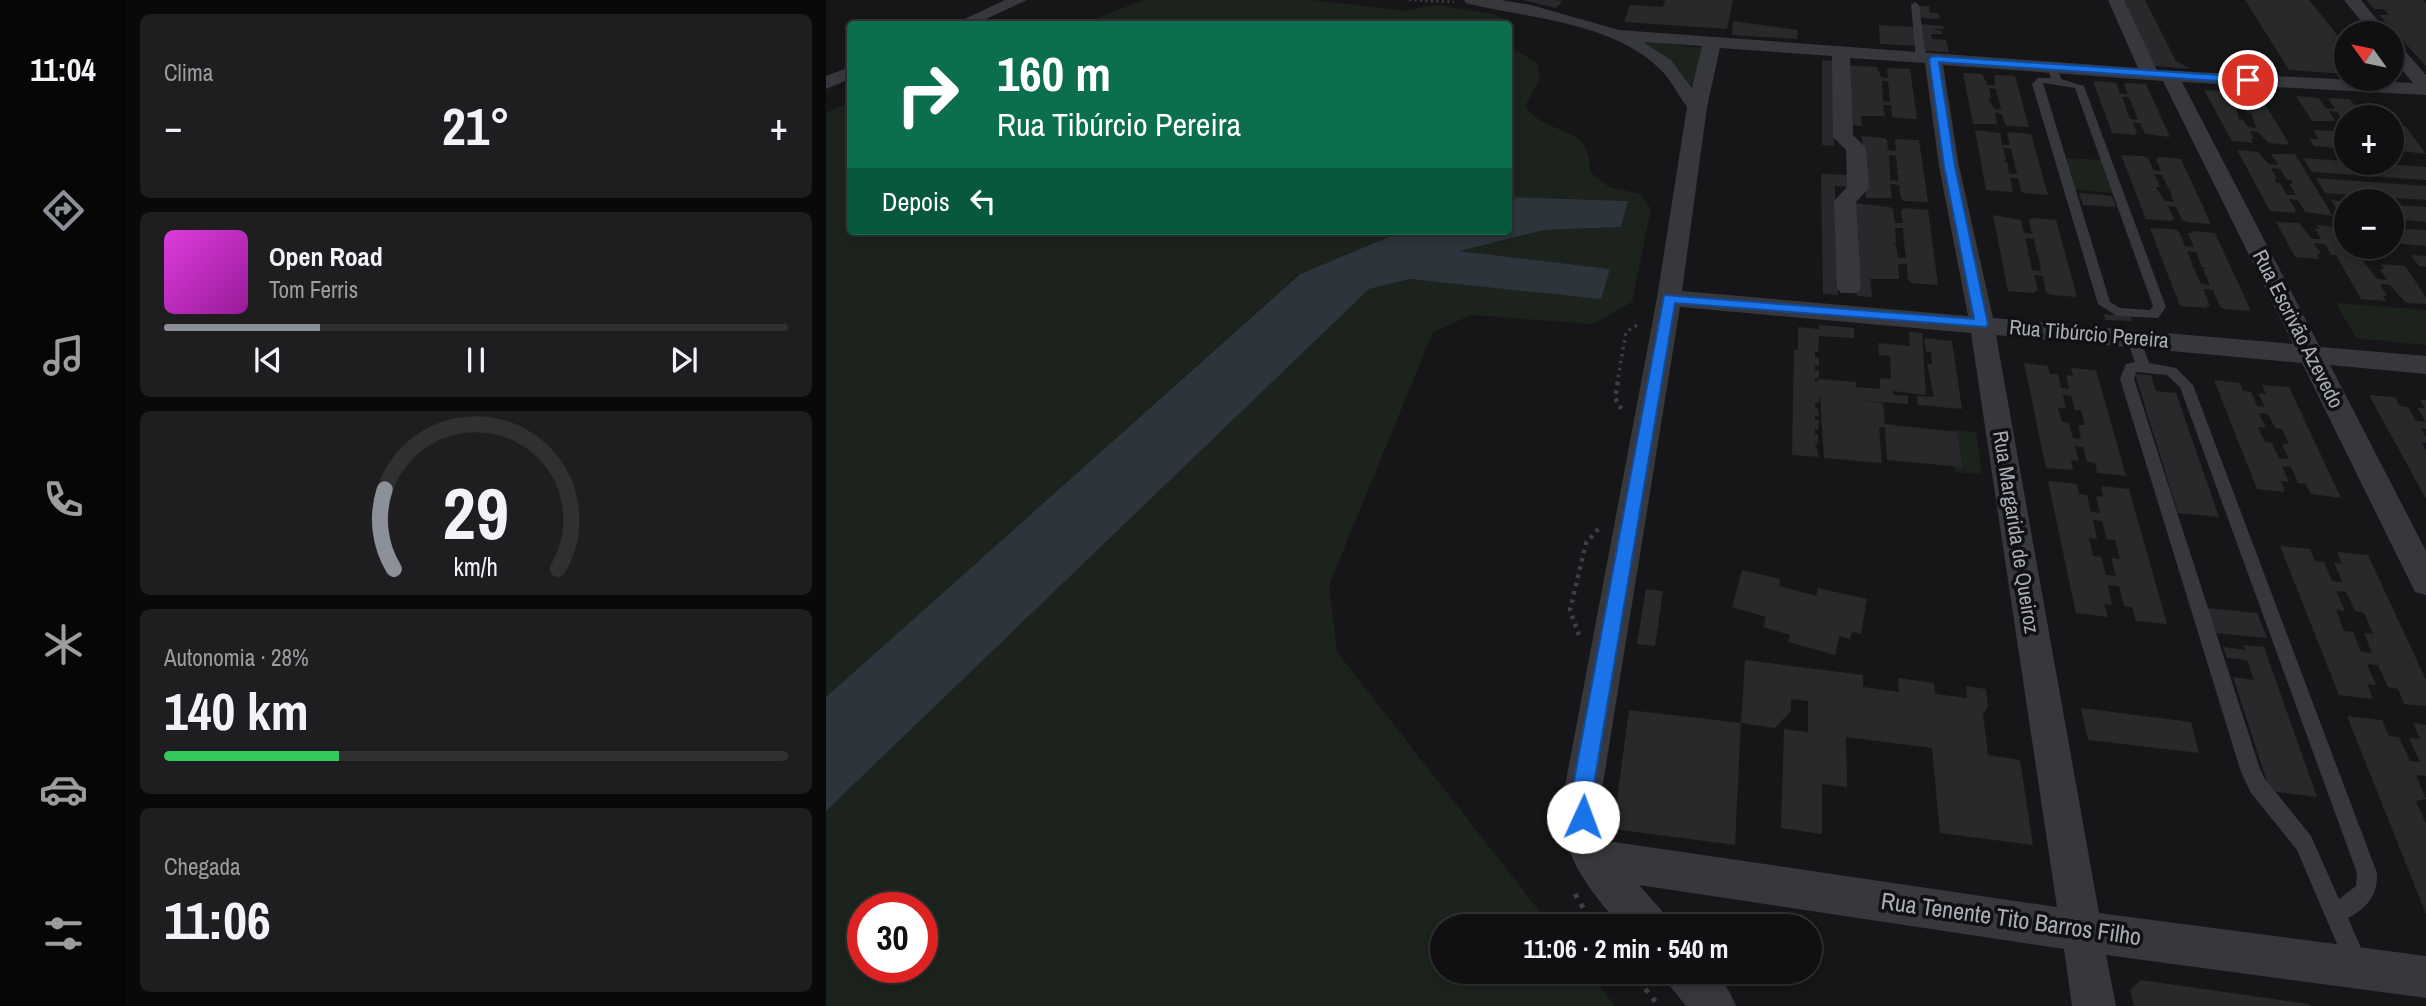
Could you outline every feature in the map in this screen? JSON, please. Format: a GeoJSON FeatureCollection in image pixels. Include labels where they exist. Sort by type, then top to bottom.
{"type":"FeatureCollection","features":[{"type":"Feature","properties":{"kind":"street"},"geometry":{"type":"LineString","coordinates":[[969,21],[1019,0]]}},
{"type":"Feature","properties":{"kind":"street","name":"Rua Escrivão Azevedo"},"geometry":{"type":"LineString","coordinates":[[2116,0],[2160,75],[2312,355],[2426,582]]}},
{"type":"Feature","properties":{"kind":"street"},"geometry":{"type":"LineString","coordinates":[[2333,0],[2350,21]]}},
{"type":"Feature","properties":{"kind":"street"},"geometry":{"type":"LineString","coordinates":[[2352,0],[2370,21]]}},
{"type":"Feature","properties":{"kind":"street"},"geometry":{"type":"LineString","coordinates":[[1464,1],[1554,15],[1618,35],[1927,59],[2054,74],[2160,75],[2426,88]]}},
{"type":"Feature","properties":{"kind":"street"},"geometry":{"type":"LineString","coordinates":[[1618,35],[1664,64],[1697,107]]}},
{"type":"Feature","properties":{"kind":"street"},"geometry":{"type":"LineString","coordinates":[[1637,914],[1606,877],[1586,842],[1580,802],[1659,308],[1697,107],[1712,43]]}},
{"type":"Feature","properties":{"kind":"street"},"geometry":{"type":"LineString","coordinates":[[1839,52],[1843,137],[1856,148],[1858,188],[1845,201],[1849,288]]}},
{"type":"Feature","properties":{"kind":"street","name":"Rua Margarida de Queiroz"},"geometry":{"type":"LineString","coordinates":[[1927,59],[1982,324],[2094,1006]]}},
{"type":"Feature","properties":{"kind":"street"},"geometry":{"type":"LineString","coordinates":[[2404,61],[2426,88]]}},
{"type":"Feature","properties":{"kind":"street"},"geometry":{"type":"LineString","coordinates":[[826,83],[847,73]]}},
{"type":"Feature","properties":{"kind":"street"},"geometry":{"type":"LineString","coordinates":[[2405,88],[2426,111]]}},
{"type":"Feature","properties":{"kind":"street","name":"Rua Tibúrcio Pereira"},"geometry":{"type":"LineString","coordinates":[[1659,308],[2139,330],[2312,355],[2426,365]]}},
{"type":"Feature","properties":{"kind":"street","name":"Rua Tenente Tito Barros Filho"},"geometry":{"type":"LineString","coordinates":[[1597,859],[2083,931],[2426,977]]}},
{"type":"Feature","properties":{"kind":"street"},"geometry":{"type":"LineString","coordinates":[[1696,984],[1714,1006]]}},
{"type":"Feature","properties":{"kind":"lane"},"geometry":{"type":"LineString","coordinates":[[1915,5],[1927,59]]}},
{"type":"Feature","properties":{"kind":"lane"},"geometry":{"type":"LineString","coordinates":[[2139,330],[2160,307],[2078,86],[2054,74],[2037,84],[2104,304],[2139,330],[2144,367]]}},
{"type":"Feature","properties":{"kind":"lane"},"geometry":{"type":"LineString","coordinates":[[2336,912],[2363,897],[2368,887],[2367,873],[2186,384],[2171,371],[2131,367],[2127,379],[2251,772],[2258,786],[2304,843],[2358,968]]}},
{"type":"Feature","properties":{"kind":"path"},"geometry":{"type":"LineString","coordinates":[[1409,0],[1464,1]]}},
{"type":"Feature","properties":{"kind":"path"},"geometry":{"type":"LineString","coordinates":[[1624,413],[1615,398],[1626,332],[1659,308]]}},
{"type":"Feature","properties":{"kind":"path"},"geometry":{"type":"LineString","coordinates":[[1577,648],[1580,636],[1570,610],[1586,543],[1606,520]]}},
{"type":"Feature","properties":{"kind":"path"},"geometry":{"type":"LineString","coordinates":[[1574,891],[1587,914]]}},
{"type":"Feature","properties":{"kind":"path"},"geometry":{"type":"LineString","coordinates":[[1641,984],[1659,1006]]}},
{"type":"Feature","properties":{"kind":"shaded area"},"geometry":{"type":"Polygon","coordinates":[[[1144,0],[1312,0],[1405,11],[1435,5],[1493,14],[1503,21],[1094,21],[1144,0]]]}},
{"type":"Feature","properties":{"kind":"shaded area"},"geometry":{"type":"Polygon","coordinates":[[[1640,41],[1703,48],[1695,90],[1668,58],[1640,41]]]}},
{"type":"Feature","properties":{"kind":"shaded area"},"geometry":{"type":"Polygon","coordinates":[[[1512,48],[1537,63],[1540,79],[1525,106],[1534,116],[1566,132],[1584,145],[1589,156],[1590,172],[1609,187],[1640,194],[1651,209],[1632,302],[1593,324],[1471,315],[1433,332],[1329,585],[1337,652],[1542,914],[1430,914],[1430,984],[1597,984],[1615,1006],[826,1006],[826,811],[1369,289],[1410,279],[1601,298],[1609,269],[1456,251],[1544,230],[1621,227],[1628,201],[1512,197],[1512,48]]]}},
{"type":"Feature","properties":{"kind":"shaded area"},"geometry":{"type":"Polygon","coordinates":[[[847,103],[847,235],[1393,235],[1299,274],[826,697],[826,113],[847,103]]]}},
{"type":"Feature","properties":{"kind":"shaded area"},"geometry":{"type":"Polygon","coordinates":[[[2064,158],[2103,160],[2115,193],[2075,190],[2064,158]]]}},
{"type":"Feature","properties":{"kind":"shaded area"},"geometry":{"type":"Polygon","coordinates":[[[1512,197],[1628,201],[1621,227],[1544,230],[1459,251],[1610,269],[1601,299],[1410,279],[1369,289],[826,811],[826,697],[1300,274],[1393,235],[1512,235],[1512,197]]]}},
{"type":"Feature","properties":{"kind":"shaded area"},"geometry":{"type":"Polygon","coordinates":[[[2336,303],[2426,310],[2426,345],[2356,338],[2336,303]]]}},
{"type":"Feature","properties":{"kind":"shaded area"},"geometry":{"type":"Polygon","coordinates":[[[1950,430],[1976,432],[1982,474],[1955,472],[1950,430]]]}},
{"type":"Feature","properties":{"kind":"building"},"geometry":{"type":"Polygon","coordinates":[[[1523,0],[1556,0],[1563,1],[1556,8],[1523,0]]]}},
{"type":"Feature","properties":{"kind":"building"},"geometry":{"type":"Polygon","coordinates":[[[1665,0],[1733,0],[1727,29],[1624,22],[1630,5],[1663,7],[1665,0]]]}},
{"type":"Feature","properties":{"kind":"building"},"geometry":{"type":"Polygon","coordinates":[[[2121,0],[2145,0],[2176,61],[2191,69],[2155,66],[2124,7],[2128,8],[2121,0]]]}},
{"type":"Feature","properties":{"kind":"building"},"geometry":{"type":"Polygon","coordinates":[[[2245,0],[2309,0],[2334,31],[2334,73],[2289,70],[2245,0]]]}},
{"type":"Feature","properties":{"kind":"building"},"geometry":{"type":"Polygon","coordinates":[[[2366,0],[2423,0],[2426,3],[2426,66],[2404,42],[2404,21],[2385,21],[2379,15],[2389,15],[2384,9],[2374,9],[2366,0]]]}},
{"type":"Feature","properties":{"kind":"building"},"geometry":{"type":"Polygon","coordinates":[[[1919,6],[1929,6],[1930,13],[1938,13],[1940,19],[1921,18],[1918,16],[1919,6]]]}},
{"type":"Feature","properties":{"kind":"building"},"geometry":{"type":"Polygon","coordinates":[[[1733,21],[1798,30],[1797,39],[1732,35],[1733,21]]]}},
{"type":"Feature","properties":{"kind":"building"},"geometry":{"type":"Polygon","coordinates":[[[1919,24],[1943,26],[1944,29],[1932,29],[1942,31],[1942,34],[1931,34],[1932,39],[1946,40],[1949,52],[1922,51],[1919,24]]]}},
{"type":"Feature","properties":{"kind":"building"},"geometry":{"type":"Polygon","coordinates":[[[1879,25],[1914,27],[1917,46],[1880,44],[1879,25]]]}},
{"type":"Feature","properties":{"kind":"building"},"geometry":{"type":"Polygon","coordinates":[[[1822,60],[1833,61],[1834,146],[1822,145],[1822,60]]]}},
{"type":"Feature","properties":{"kind":"building"},"geometry":{"type":"Polygon","coordinates":[[[1847,65],[1877,67],[1881,77],[1888,78],[1887,69],[1910,69],[1917,119],[1896,118],[1892,116],[1891,105],[1883,105],[1885,116],[1861,116],[1862,126],[1849,125],[1847,65]],[[1882,81],[1883,101],[1890,102],[1888,81],[1882,81]]]}},
{"type":"Feature","properties":{"kind":"building"},"geometry":{"type":"Polygon","coordinates":[[[1963,73],[1982,74],[1988,85],[1995,85],[1995,75],[2015,76],[2029,127],[2008,126],[2002,114],[1995,113],[1997,124],[1973,124],[1963,73]],[[1989,88],[1991,98],[1988,98],[1994,109],[2001,110],[2001,100],[1998,99],[1996,89],[1989,88]]]}},
{"type":"Feature","properties":{"kind":"building"},"geometry":{"type":"Polygon","coordinates":[[[2093,81],[2117,84],[2120,94],[2128,94],[2124,85],[2126,83],[2146,84],[2170,137],[2145,134],[2140,123],[2133,123],[2137,133],[2135,135],[2112,133],[2093,81]],[[2122,97],[2130,119],[2138,120],[2134,109],[2137,108],[2133,108],[2129,97],[2122,97]]]}},
{"type":"Feature","properties":{"kind":"building"},"geometry":{"type":"Polygon","coordinates":[[[2204,90],[2223,91],[2233,101],[2241,102],[2238,92],[2258,93],[2290,145],[2269,143],[2258,132],[2250,131],[2253,143],[2232,141],[2204,90]],[[2235,105],[2239,119],[2248,127],[2256,128],[2251,113],[2247,113],[2243,105],[2235,105]]]}},
{"type":"Feature","properties":{"kind":"building"},"geometry":{"type":"Polygon","coordinates":[[[2296,96],[2319,98],[2325,108],[2334,109],[2334,112],[2329,111],[2334,121],[2312,121],[2296,96]]]}},
{"type":"Feature","properties":{"kind":"building"},"geometry":{"type":"Polygon","coordinates":[[[2331,98],[2350,99],[2354,105],[2334,105],[2334,108],[2328,99],[2331,98]]]}},
{"type":"Feature","properties":{"kind":"building"},"geometry":{"type":"Polygon","coordinates":[[[2404,127],[2406,127],[2426,154],[2404,151],[2404,127]]]}},
{"type":"Feature","properties":{"kind":"building"},"geometry":{"type":"Polygon","coordinates":[[[1975,130],[2000,133],[2002,145],[2010,145],[2007,134],[2010,132],[2031,134],[2048,195],[2021,191],[2018,178],[2010,178],[2013,191],[1986,190],[1975,130]],[[2003,148],[2006,160],[2003,161],[2007,162],[2009,174],[2017,174],[2014,162],[2017,161],[2014,161],[2011,149],[2003,148]]]}},
{"type":"Feature","properties":{"kind":"building"},"geometry":{"type":"Polygon","coordinates":[[[2313,130],[2333,131],[2334,148],[2314,146],[2309,139],[2319,139],[2313,130]]]}},
{"type":"Feature","properties":{"kind":"building"},"geometry":{"type":"Polygon","coordinates":[[[1862,136],[1884,138],[1887,140],[1888,150],[1896,151],[1897,139],[1919,140],[1928,202],[1904,201],[1899,185],[1890,184],[1892,198],[1866,198],[1862,136]],[[1889,155],[1890,167],[1886,168],[1890,168],[1890,180],[1898,181],[1897,169],[1901,168],[1897,168],[1896,156],[1889,155]]]}},
{"type":"Feature","properties":{"kind":"building"},"geometry":{"type":"Polygon","coordinates":[[[2237,150],[2258,152],[2269,164],[2278,165],[2271,154],[2295,154],[2333,216],[2305,212],[2298,200],[2289,199],[2296,211],[2293,213],[2270,211],[2237,150]],[[2271,168],[2277,179],[2274,179],[2276,183],[2280,183],[2287,195],[2296,195],[2289,184],[2293,184],[2291,180],[2287,180],[2280,169],[2271,168]]]}},
{"type":"Feature","properties":{"kind":"building"},"geometry":{"type":"Polygon","coordinates":[[[2121,155],[2148,158],[2153,170],[2161,171],[2156,159],[2159,157],[2181,159],[2211,224],[2182,220],[2176,207],[2168,206],[2174,219],[2171,221],[2146,219],[2121,155]],[[2154,174],[2160,187],[2156,187],[2165,201],[2174,202],[2169,189],[2172,188],[2168,188],[2162,175],[2154,174]]]}},
{"type":"Feature","properties":{"kind":"building"},"geometry":{"type":"Polygon","coordinates":[[[2303,158],[2334,160],[2334,174],[2312,172],[2303,158]]]}},
{"type":"Feature","properties":{"kind":"building"},"geometry":{"type":"Polygon","coordinates":[[[2404,165],[2426,167],[2426,180],[2355,175],[2404,175],[2404,165]]]}},
{"type":"Feature","properties":{"kind":"building"},"geometry":{"type":"Polygon","coordinates":[[[1821,174],[1849,175],[1849,187],[1835,186],[1838,295],[1823,294],[1821,174]]]}},
{"type":"Feature","properties":{"kind":"building"},"geometry":{"type":"Polygon","coordinates":[[[2316,178],[2426,186],[2426,200],[2404,198],[2404,189],[2334,189],[2334,194],[2325,193],[2316,178]]]}},
{"type":"Feature","properties":{"kind":"building"},"geometry":{"type":"Polygon","coordinates":[[[2079,193],[2112,196],[2116,207],[2083,205],[2079,193]]]}},
{"type":"Feature","properties":{"kind":"building"},"geometry":{"type":"Polygon","coordinates":[[[1853,203],[1889,207],[1893,209],[1895,223],[1903,223],[1901,210],[1905,208],[1928,210],[1938,285],[1912,283],[1908,280],[1907,264],[1898,264],[1899,279],[1870,279],[1872,297],[1857,296],[1853,203]],[[1895,228],[1896,242],[1893,244],[1896,244],[1898,258],[1906,258],[1904,244],[1908,243],[1904,243],[1903,228],[1895,228]]]}},
{"type":"Feature","properties":{"kind":"building"},"geometry":{"type":"Polygon","coordinates":[[[2404,206],[2426,207],[2426,222],[2404,220],[2404,206]]]}},
{"type":"Feature","properties":{"kind":"building"},"geometry":{"type":"Polygon","coordinates":[[[1993,215],[2021,220],[2024,233],[2032,234],[2029,220],[2032,218],[2056,220],[2077,297],[2051,295],[2046,292],[2043,276],[2034,275],[2038,291],[2034,291],[2035,293],[2008,291],[1993,215]],[[2025,238],[2029,253],[2026,254],[2029,255],[2032,270],[2041,271],[2038,255],[2041,254],[2037,254],[2034,239],[2025,238]]]}},
{"type":"Feature","properties":{"kind":"building"},"geometry":{"type":"Polygon","coordinates":[[[2276,222],[2299,223],[2312,239],[2321,239],[2315,229],[2319,229],[2317,225],[2334,226],[2334,255],[2331,255],[2325,244],[2314,243],[2321,254],[2317,254],[2319,259],[2295,257],[2276,222]]]}},
{"type":"Feature","properties":{"kind":"building"},"geometry":{"type":"Polygon","coordinates":[[[2150,228],[2174,229],[2179,232],[2185,246],[2194,247],[2188,233],[2192,233],[2191,231],[2215,233],[2251,311],[2220,307],[2213,290],[2203,289],[2210,306],[2206,305],[2208,308],[2180,306],[2150,228]],[[2187,251],[2193,266],[2190,268],[2194,268],[2201,284],[2210,285],[2203,269],[2208,268],[2202,267],[2196,252],[2187,251]]]}},
{"type":"Feature","properties":{"kind":"building"},"geometry":{"type":"Polygon","coordinates":[[[2404,229],[2426,230],[2426,246],[2404,244],[2404,229]]]}},
{"type":"Feature","properties":{"kind":"building"},"geometry":{"type":"Polygon","coordinates":[[[2411,255],[2426,256],[2426,267],[2419,266],[2411,255]]]}},
{"type":"Feature","properties":{"kind":"building"},"geometry":{"type":"Polygon","coordinates":[[[2338,259],[2361,259],[2377,279],[2387,280],[2380,269],[2384,269],[2381,264],[2405,266],[2426,297],[2426,304],[2406,303],[2390,285],[2380,284],[2387,296],[2383,296],[2386,301],[2361,299],[2338,259]]]}},
{"type":"Feature","properties":{"kind":"building"},"geometry":{"type":"Polygon","coordinates":[[[2104,314],[2131,317],[2132,321],[2105,320],[2104,314]]]}},
{"type":"Feature","properties":{"kind":"building"},"geometry":{"type":"Polygon","coordinates":[[[1819,325],[1854,328],[1854,338],[1819,336],[1815,358],[1819,358],[1819,366],[1815,366],[1815,370],[1819,370],[1819,378],[1815,378],[1815,382],[1820,379],[1856,382],[1856,387],[1880,389],[1880,378],[1891,379],[1890,356],[1879,355],[1878,343],[1910,346],[1909,332],[1922,333],[1926,395],[1893,391],[1894,395],[1908,396],[1908,404],[1856,400],[1883,403],[1885,424],[1957,432],[1962,467],[1887,460],[1885,427],[1879,427],[1882,463],[1824,458],[1820,397],[1818,403],[1815,403],[1819,416],[1815,416],[1815,420],[1819,420],[1818,430],[1815,429],[1818,444],[1815,443],[1819,457],[1792,455],[1794,350],[1798,350],[1798,327],[1819,329],[1819,325]]]}},
{"type":"Feature","properties":{"kind":"building"},"geometry":{"type":"Polygon","coordinates":[[[1924,338],[1952,341],[1962,409],[1918,405],[1917,396],[1934,397],[1927,364],[1932,364],[1931,352],[1926,352],[1924,338]]]}},
{"type":"Feature","properties":{"kind":"building"},"geometry":{"type":"Polygon","coordinates":[[[2024,363],[2048,366],[2050,374],[2058,374],[2061,388],[2069,389],[2066,375],[2073,376],[2071,368],[2096,370],[2126,476],[2097,473],[2095,463],[2087,462],[2083,447],[2075,446],[2079,461],[2071,460],[2073,470],[2046,468],[2024,363]],[[2063,395],[2066,408],[2058,408],[2062,422],[2069,423],[2073,438],[2081,439],[2078,425],[2085,425],[2081,410],[2075,410],[2071,396],[2063,395]]]}},
{"type":"Feature","properties":{"kind":"building"},"geometry":{"type":"Polygon","coordinates":[[[2135,374],[2151,375],[2156,391],[2176,393],[2219,517],[2178,513],[2135,374]]]}},
{"type":"Feature","properties":{"kind":"building"},"geometry":{"type":"Polygon","coordinates":[[[2214,380],[2240,383],[2243,391],[2251,392],[2257,406],[2265,407],[2258,393],[2266,394],[2262,385],[2289,387],[2341,498],[2311,494],[2306,484],[2298,483],[2291,467],[2282,466],[2289,482],[2281,481],[2285,492],[2257,489],[2214,380]],[[2259,413],[2266,428],[2258,427],[2265,442],[2272,443],[2279,458],[2289,459],[2282,444],[2289,444],[2282,429],[2275,428],[2268,414],[2259,413]]]}},
{"type":"Feature","properties":{"kind":"building"},"geometry":{"type":"Polygon","coordinates":[[[2369,395],[2395,397],[2400,406],[2408,407],[2416,421],[2426,422],[2426,429],[2421,428],[2426,437],[2426,443],[2422,442],[2426,450],[2426,499],[2369,395]]]}},
{"type":"Feature","properties":{"kind":"building"},"geometry":{"type":"Polygon","coordinates":[[[2420,400],[2426,400],[2426,422],[2417,408],[2425,408],[2420,400]]]}},
{"type":"Feature","properties":{"kind":"building"},"geometry":{"type":"Polygon","coordinates":[[[2048,481],[2077,484],[2079,494],[2087,495],[2091,512],[2100,513],[2096,496],[2103,497],[2101,486],[2129,489],[2167,624],[2136,621],[2132,607],[2124,606],[2119,586],[2108,585],[2112,605],[2104,604],[2108,617],[2076,613],[2048,481]],[[2093,520],[2097,539],[2089,538],[2093,556],[2101,557],[2106,575],[2116,576],[2111,558],[2120,559],[2115,540],[2107,539],[2102,521],[2093,520]]]}},
{"type":"Feature","properties":{"kind":"building"},"geometry":{"type":"Polygon","coordinates":[[[2280,546],[2310,549],[2315,561],[2324,562],[2332,581],[2342,582],[2334,563],[2342,564],[2337,552],[2368,555],[2426,680],[2426,706],[2404,704],[2398,689],[2388,687],[2378,665],[2367,664],[2376,685],[2367,684],[2373,699],[2339,695],[2280,546]],[[2336,591],[2345,611],[2336,610],[2344,631],[2353,632],[2361,652],[2372,653],[2364,633],[2373,634],[2364,613],[2355,611],[2346,592],[2336,591]]]}},
{"type":"Feature","properties":{"kind":"building"},"geometry":{"type":"Polygon","coordinates":[[[1742,570],[1780,579],[1779,586],[1816,596],[1818,588],[1867,599],[1861,634],[1852,631],[1850,639],[1839,636],[1835,655],[1788,642],[1790,635],[1763,627],[1766,617],[1732,607],[1742,570]]]}},
{"type":"Feature","properties":{"kind":"building"},"geometry":{"type":"Polygon","coordinates":[[[1646,589],[1663,591],[1655,646],[1637,644],[1646,589]]]}},
{"type":"Feature","properties":{"kind":"building"},"geometry":{"type":"Polygon","coordinates":[[[2207,608],[2257,613],[2267,638],[2215,633],[2207,608]]]}},
{"type":"Feature","properties":{"kind":"building"},"geometry":{"type":"Polygon","coordinates":[[[2243,645],[2264,647],[2317,797],[2270,791],[2233,677],[2254,680],[2247,660],[2227,658],[2223,647],[2246,650],[2243,645]]]}},
{"type":"Feature","properties":{"kind":"building"},"geometry":{"type":"Polygon","coordinates":[[[1745,660],[1863,675],[1863,687],[1899,692],[1898,678],[1934,683],[1935,694],[1967,698],[1966,686],[1986,689],[1988,706],[1983,714],[1988,755],[2020,760],[2033,845],[1940,833],[1932,748],[1846,737],[1847,787],[1822,784],[1822,834],[1781,828],[1784,729],[1808,732],[1808,701],[1791,699],[1791,711],[1775,728],[1741,723],[1745,660]]]}},
{"type":"Feature","properties":{"kind":"building"},"geometry":{"type":"Polygon","coordinates":[[[2081,708],[2191,722],[2199,753],[2088,740],[2081,708]]]}},
{"type":"Feature","properties":{"kind":"building"},"geometry":{"type":"Polygon","coordinates":[[[1629,710],[1741,723],[1735,845],[1613,829],[1629,710]]]}},
{"type":"Feature","properties":{"kind":"building"},"geometry":{"type":"Polygon","coordinates":[[[2347,716],[2382,720],[2389,736],[2399,737],[2410,761],[2420,762],[2409,738],[2420,739],[2413,723],[2426,725],[2426,776],[2416,775],[2426,799],[2416,801],[2426,824],[2426,914],[2347,716]]]}},
{"type":"Feature","properties":{"kind":"building"},"geometry":{"type":"Polygon","coordinates":[[[2141,980],[2309,1006],[2134,1006],[2130,990],[2141,980]]]}},
{"type":"Feature","properties":{"kind":"route"},"geometry":{"type":"LineString","coordinates":[[1583,817],[1580,802],[1669,298],[1982,324],[1949,166],[1933,59],[2248,80]]}}]}
